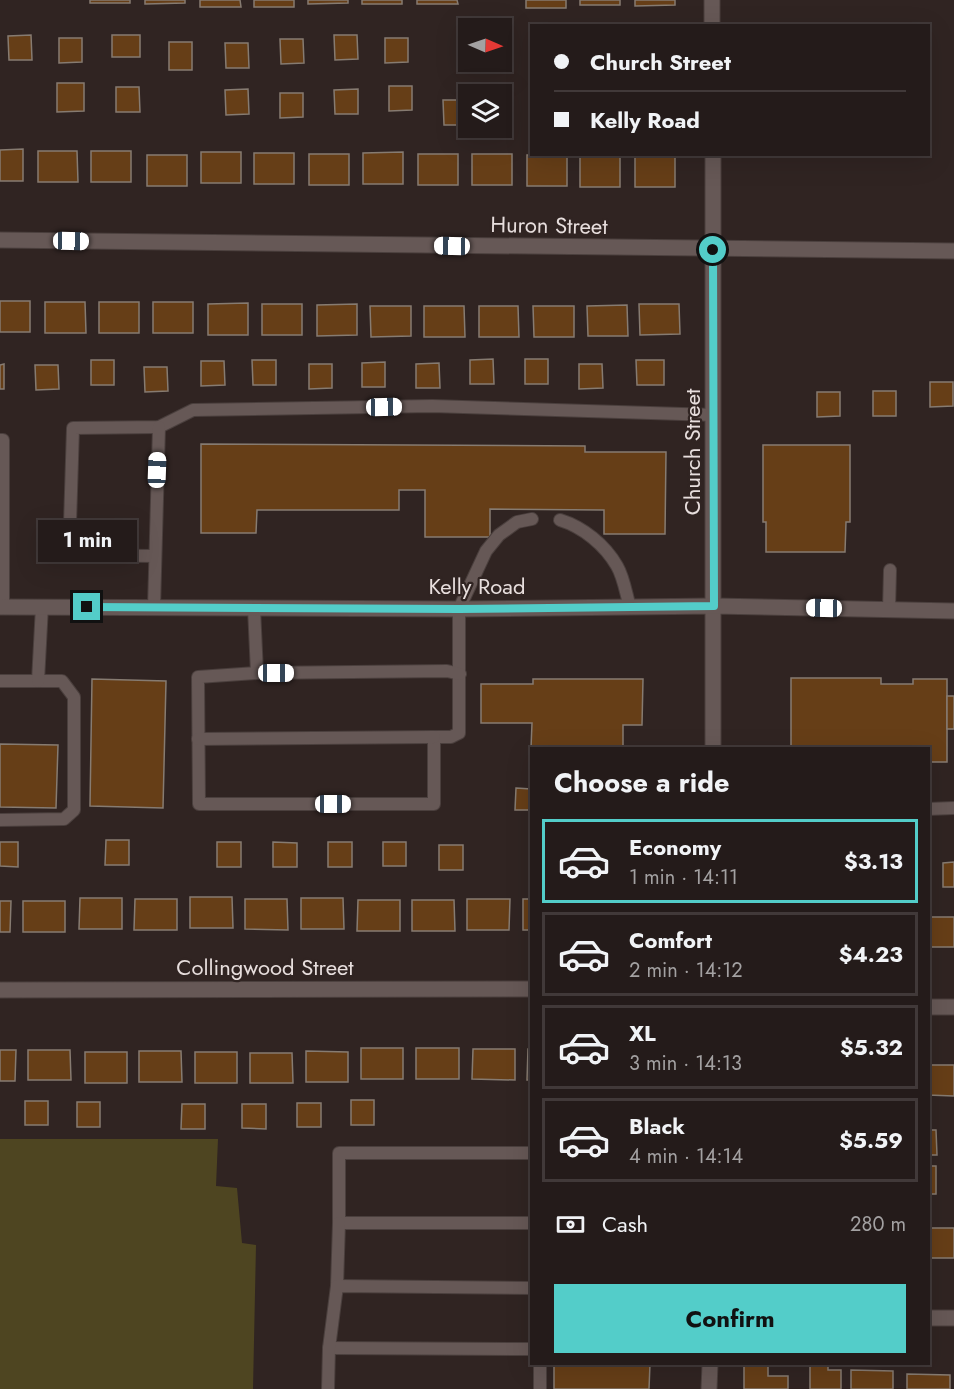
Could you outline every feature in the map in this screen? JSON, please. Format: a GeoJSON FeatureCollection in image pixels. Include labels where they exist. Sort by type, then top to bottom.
{"type":"FeatureCollection","features":[{"type":"Feature","properties":{"kind":"street"},"geometry":{"type":"LineString","coordinates":[[712,0],[712,24]]}},
{"type":"Feature","properties":{"kind":"street","name":"Church Street"},"geometry":{"type":"LineString","coordinates":[[713,156],[713,747]]}},
{"type":"Feature","properties":{"kind":"street","name":"Huron Street"},"geometry":{"type":"LineString","coordinates":[[0,240],[954,251]]}},
{"type":"Feature","properties":{"kind":"street","name":"Kelly Road"},"geometry":{"type":"LineString","coordinates":[[2,607],[459,609],[714,606],[954,611]]}},
{"type":"Feature","properties":{"kind":"street","name":"Collingwood Street"},"geometry":{"type":"LineString","coordinates":[[0,990],[530,989]]}},
{"type":"Feature","properties":{"kind":"street"},"geometry":{"type":"LineString","coordinates":[[930,1007],[954,1007]]}},
{"type":"Feature","properties":{"kind":"street"},"geometry":{"type":"LineString","coordinates":[[930,1318],[954,1318]]}},
{"type":"Feature","properties":{"kind":"street"},"geometry":{"type":"LineString","coordinates":[[710,1365],[710,1389]]}},
{"type":"Feature","properties":{"kind":"lane"},"geometry":{"type":"LineString","coordinates":[[154,556],[69,555],[73,428],[159,428],[193,410],[432,406],[714,415]]}},
{"type":"Feature","properties":{"kind":"lane"},"geometry":{"type":"LineString","coordinates":[[154,608],[159,428]]}},
{"type":"Feature","properties":{"kind":"lane"},"geometry":{"type":"LineString","coordinates":[[0,440],[3,440],[2,607]]}},
{"type":"Feature","properties":{"kind":"lane"},"geometry":{"type":"LineString","coordinates":[[198,738],[451,737],[459,733],[459,609],[486,551],[499,535],[517,522],[532,519]]}},
{"type":"Feature","properties":{"kind":"lane"},"geometry":{"type":"LineString","coordinates":[[560,520],[579,525],[608,554],[618,567],[630,607]]}},
{"type":"Feature","properties":{"kind":"lane"},"geometry":{"type":"LineString","coordinates":[[889,610],[890,570]]}},
{"type":"Feature","properties":{"kind":"lane"},"geometry":{"type":"LineString","coordinates":[[39,681],[42,606]]}},
{"type":"Feature","properties":{"kind":"lane"},"geometry":{"type":"LineString","coordinates":[[254,608],[257,673]]}},
{"type":"Feature","properties":{"kind":"lane"},"geometry":{"type":"LineString","coordinates":[[434,737],[434,804],[199,804],[198,677],[257,673],[447,671],[460,674]]}},
{"type":"Feature","properties":{"kind":"lane"},"geometry":{"type":"LineString","coordinates":[[0,681],[62,681],[74,697],[74,810],[64,819],[0,820]]}},
{"type":"Feature","properties":{"kind":"lane"},"geometry":{"type":"LineString","coordinates":[[930,809],[954,808]]}},
{"type":"Feature","properties":{"kind":"lane"},"geometry":{"type":"LineString","coordinates":[[328,1389],[329,1348],[337,1286],[339,1153],[530,1153]]}},
{"type":"Feature","properties":{"kind":"lane"},"geometry":{"type":"LineString","coordinates":[[339,1223],[530,1223]]}},
{"type":"Feature","properties":{"kind":"lane"},"geometry":{"type":"LineString","coordinates":[[337,1286],[530,1288]]}},
{"type":"Feature","properties":{"kind":"lane"},"geometry":{"type":"LineString","coordinates":[[329,1348],[530,1349]]}},
{"type":"Feature","properties":{"kind":"lane"},"geometry":{"type":"LineString","coordinates":[[540,1365],[540,1389]]}},
{"type":"Feature","properties":{"kind":"shaded area"},"geometry":{"type":"Polygon","coordinates":[[[0,1139],[218,1139],[216,1186],[237,1188],[242,1243],[256,1245],[253,1389],[0,1389],[0,1139]]]}},
{"type":"Feature","properties":{"kind":"building"},"geometry":{"type":"Polygon","coordinates":[[[90,0],[130,0],[130,3],[90,3],[90,0]]]}},
{"type":"Feature","properties":{"kind":"building"},"geometry":{"type":"Polygon","coordinates":[[[145,0],[185,0],[185,3],[145,4],[145,0]]]}},
{"type":"Feature","properties":{"kind":"building"},"geometry":{"type":"Polygon","coordinates":[[[200,0],[240,0],[241,7],[200,7],[200,0]]]}},
{"type":"Feature","properties":{"kind":"building"},"geometry":{"type":"Polygon","coordinates":[[[254,0],[294,0],[294,7],[254,7],[254,0]]]}},
{"type":"Feature","properties":{"kind":"building"},"geometry":{"type":"Polygon","coordinates":[[[308,0],[348,0],[348,3],[308,4],[308,0]]]}},
{"type":"Feature","properties":{"kind":"building"},"geometry":{"type":"Polygon","coordinates":[[[362,0],[402,0],[402,4],[362,4],[362,0]]]}},
{"type":"Feature","properties":{"kind":"building"},"geometry":{"type":"Polygon","coordinates":[[[417,0],[457,0],[458,4],[417,4],[417,0]]]}},
{"type":"Feature","properties":{"kind":"building"},"geometry":{"type":"Polygon","coordinates":[[[526,0],[566,0],[566,8],[526,8],[526,0]]]}},
{"type":"Feature","properties":{"kind":"building"},"geometry":{"type":"Polygon","coordinates":[[[580,0],[620,0],[620,5],[580,5],[580,0]]]}},
{"type":"Feature","properties":{"kind":"building"},"geometry":{"type":"Polygon","coordinates":[[[635,0],[675,0],[675,5],[635,6],[635,0]]]}},
{"type":"Feature","properties":{"kind":"building"},"geometry":{"type":"Polygon","coordinates":[[[31,35],[32,60],[9,60],[8,36],[31,35]]]}},
{"type":"Feature","properties":{"kind":"building"},"geometry":{"type":"Polygon","coordinates":[[[112,35],[140,35],[140,57],[112,57],[112,35]]]}},
{"type":"Feature","properties":{"kind":"building"},"geometry":{"type":"Polygon","coordinates":[[[334,35],[357,35],[358,59],[335,60],[334,35]]]}},
{"type":"Feature","properties":{"kind":"building"},"geometry":{"type":"Polygon","coordinates":[[[59,38],[82,38],[82,62],[59,63],[59,38]]]}},
{"type":"Feature","properties":{"kind":"building"},"geometry":{"type":"Polygon","coordinates":[[[385,38],[408,38],[408,62],[385,63],[385,38]]]}},
{"type":"Feature","properties":{"kind":"building"},"geometry":{"type":"Polygon","coordinates":[[[280,39],[303,39],[304,63],[281,64],[280,39]]]}},
{"type":"Feature","properties":{"kind":"building"},"geometry":{"type":"Polygon","coordinates":[[[169,42],[192,42],[192,70],[169,70],[169,42]]]}},
{"type":"Feature","properties":{"kind":"building"},"geometry":{"type":"Polygon","coordinates":[[[225,43],[248,43],[249,68],[226,68],[225,43]]]}},
{"type":"Feature","properties":{"kind":"building"},"geometry":{"type":"Polygon","coordinates":[[[57,83],[84,83],[84,111],[57,112],[57,83]]]}},
{"type":"Feature","properties":{"kind":"building"},"geometry":{"type":"Polygon","coordinates":[[[389,86],[412,86],[412,110],[389,111],[389,86]]]}},
{"type":"Feature","properties":{"kind":"building"},"geometry":{"type":"Polygon","coordinates":[[[116,87],[139,87],[140,112],[116,112],[116,87]]]}},
{"type":"Feature","properties":{"kind":"building"},"geometry":{"type":"Polygon","coordinates":[[[248,89],[249,114],[226,115],[225,90],[248,89]]]}},
{"type":"Feature","properties":{"kind":"building"},"geometry":{"type":"Polygon","coordinates":[[[358,89],[358,114],[335,114],[334,90],[358,89]]]}},
{"type":"Feature","properties":{"kind":"building"},"geometry":{"type":"Polygon","coordinates":[[[280,93],[303,93],[303,117],[280,118],[280,93]]]}},
{"type":"Feature","properties":{"kind":"building"},"geometry":{"type":"Polygon","coordinates":[[[443,100],[458,100],[458,125],[444,125],[443,100]]]}},
{"type":"Feature","properties":{"kind":"building"},"geometry":{"type":"Polygon","coordinates":[[[23,149],[23,181],[0,181],[0,150],[23,149]]]}},
{"type":"Feature","properties":{"kind":"building"},"geometry":{"type":"Polygon","coordinates":[[[38,151],[77,151],[78,182],[38,182],[38,151]]]}},
{"type":"Feature","properties":{"kind":"building"},"geometry":{"type":"Polygon","coordinates":[[[91,151],[131,151],[131,182],[91,182],[91,151]]]}},
{"type":"Feature","properties":{"kind":"building"},"geometry":{"type":"Polygon","coordinates":[[[201,152],[241,152],[241,183],[201,183],[201,152]]]}},
{"type":"Feature","properties":{"kind":"building"},"geometry":{"type":"Polygon","coordinates":[[[403,152],[403,184],[363,184],[363,153],[403,152]]]}},
{"type":"Feature","properties":{"kind":"building"},"geometry":{"type":"Polygon","coordinates":[[[254,153],[294,153],[294,184],[254,184],[254,153]]]}},
{"type":"Feature","properties":{"kind":"building"},"geometry":{"type":"Polygon","coordinates":[[[309,154],[349,154],[349,185],[309,185],[309,154]]]}},
{"type":"Feature","properties":{"kind":"building"},"geometry":{"type":"Polygon","coordinates":[[[418,154],[458,154],[458,185],[418,185],[418,154]]]}},
{"type":"Feature","properties":{"kind":"building"},"geometry":{"type":"Polygon","coordinates":[[[472,154],[512,154],[512,185],[472,185],[472,154]]]}},
{"type":"Feature","properties":{"kind":"building"},"geometry":{"type":"Polygon","coordinates":[[[147,155],[187,155],[187,186],[147,186],[147,155]]]}},
{"type":"Feature","properties":{"kind":"building"},"geometry":{"type":"Polygon","coordinates":[[[527,155],[567,156],[567,186],[527,186],[527,155]]]}},
{"type":"Feature","properties":{"kind":"building"},"geometry":{"type":"Polygon","coordinates":[[[580,156],[620,156],[620,187],[580,187],[580,156]]]}},
{"type":"Feature","properties":{"kind":"building"},"geometry":{"type":"Polygon","coordinates":[[[635,156],[675,156],[675,187],[635,187],[635,156]]]}},
{"type":"Feature","properties":{"kind":"building"},"geometry":{"type":"Polygon","coordinates":[[[0,301],[30,301],[30,332],[0,332],[0,301]]]}},
{"type":"Feature","properties":{"kind":"building"},"geometry":{"type":"Polygon","coordinates":[[[45,302],[85,302],[86,333],[45,333],[45,302]]]}},
{"type":"Feature","properties":{"kind":"building"},"geometry":{"type":"Polygon","coordinates":[[[99,302],[139,302],[139,333],[99,333],[99,302]]]}},
{"type":"Feature","properties":{"kind":"building"},"geometry":{"type":"Polygon","coordinates":[[[153,302],[193,302],[193,333],[153,333],[153,302]]]}},
{"type":"Feature","properties":{"kind":"building"},"geometry":{"type":"Polygon","coordinates":[[[248,303],[248,335],[208,335],[208,304],[248,303]]]}},
{"type":"Feature","properties":{"kind":"building"},"geometry":{"type":"Polygon","coordinates":[[[262,304],[302,304],[302,335],[262,335],[262,304]]]}},
{"type":"Feature","properties":{"kind":"building"},"geometry":{"type":"Polygon","coordinates":[[[357,304],[357,335],[317,336],[317,305],[357,304]]]}},
{"type":"Feature","properties":{"kind":"building"},"geometry":{"type":"Polygon","coordinates":[[[639,304],[679,304],[680,334],[640,335],[639,304]]]}},
{"type":"Feature","properties":{"kind":"building"},"geometry":{"type":"Polygon","coordinates":[[[627,305],[628,336],[588,336],[587,306],[627,305]]]}},
{"type":"Feature","properties":{"kind":"building"},"geometry":{"type":"Polygon","coordinates":[[[370,306],[411,306],[411,336],[371,337],[370,306]]]}},
{"type":"Feature","properties":{"kind":"building"},"geometry":{"type":"Polygon","coordinates":[[[424,306],[464,306],[465,337],[424,337],[424,306]]]}},
{"type":"Feature","properties":{"kind":"building"},"geometry":{"type":"Polygon","coordinates":[[[479,306],[518,306],[519,337],[479,337],[479,306]]]}},
{"type":"Feature","properties":{"kind":"building"},"geometry":{"type":"Polygon","coordinates":[[[533,306],[574,306],[574,337],[534,337],[533,306]]]}},
{"type":"Feature","properties":{"kind":"building"},"geometry":{"type":"Polygon","coordinates":[[[493,359],[494,384],[470,384],[470,360],[493,359]]]}},
{"type":"Feature","properties":{"kind":"building"},"geometry":{"type":"Polygon","coordinates":[[[525,359],[548,359],[548,384],[525,384],[525,359]]]}},
{"type":"Feature","properties":{"kind":"building"},"geometry":{"type":"Polygon","coordinates":[[[91,360],[114,360],[114,385],[91,385],[91,360]]]}},
{"type":"Feature","properties":{"kind":"building"},"geometry":{"type":"Polygon","coordinates":[[[252,360],[276,360],[276,385],[253,385],[252,360]]]}},
{"type":"Feature","properties":{"kind":"building"},"geometry":{"type":"Polygon","coordinates":[[[636,360],[664,360],[664,385],[637,385],[636,360]]]}},
{"type":"Feature","properties":{"kind":"building"},"geometry":{"type":"Polygon","coordinates":[[[201,361],[224,361],[225,385],[201,386],[201,361]]]}},
{"type":"Feature","properties":{"kind":"building"},"geometry":{"type":"Polygon","coordinates":[[[385,362],[385,387],[362,387],[362,363],[385,362]]]}},
{"type":"Feature","properties":{"kind":"building"},"geometry":{"type":"Polygon","coordinates":[[[439,363],[440,388],[416,388],[416,364],[439,363]]]}},
{"type":"Feature","properties":{"kind":"building"},"geometry":{"type":"Polygon","coordinates":[[[4,364],[4,389],[0,389],[0,365],[4,364]]]}},
{"type":"Feature","properties":{"kind":"building"},"geometry":{"type":"Polygon","coordinates":[[[309,364],[332,364],[332,388],[309,389],[309,364]]]}},
{"type":"Feature","properties":{"kind":"building"},"geometry":{"type":"Polygon","coordinates":[[[579,364],[602,364],[603,388],[579,389],[579,364]]]}},
{"type":"Feature","properties":{"kind":"building"},"geometry":{"type":"Polygon","coordinates":[[[35,365],[58,365],[59,389],[36,390],[35,365]]]}},
{"type":"Feature","properties":{"kind":"building"},"geometry":{"type":"Polygon","coordinates":[[[144,367],[167,367],[168,391],[145,392],[144,367]]]}},
{"type":"Feature","properties":{"kind":"building"},"geometry":{"type":"Polygon","coordinates":[[[930,382],[953,382],[953,406],[930,407],[930,382]]]}},
{"type":"Feature","properties":{"kind":"building"},"geometry":{"type":"Polygon","coordinates":[[[873,391],[896,391],[896,416],[873,416],[873,391]]]}},
{"type":"Feature","properties":{"kind":"building"},"geometry":{"type":"Polygon","coordinates":[[[817,392],[840,392],[840,416],[817,417],[817,392]]]}},
{"type":"Feature","properties":{"kind":"building"},"geometry":{"type":"Polygon","coordinates":[[[201,444],[585,446],[585,452],[666,452],[665,534],[604,534],[604,510],[490,509],[490,537],[425,537],[425,490],[399,490],[399,510],[257,510],[256,533],[201,533],[201,444]]]}},
{"type":"Feature","properties":{"kind":"building"},"geometry":{"type":"Polygon","coordinates":[[[763,445],[850,445],[850,522],[846,522],[845,552],[766,552],[766,522],[763,522],[763,445]]]}},
{"type":"Feature","properties":{"kind":"building"},"geometry":{"type":"Polygon","coordinates":[[[791,678],[881,678],[881,684],[913,684],[913,679],[947,679],[947,762],[930,762],[930,747],[791,747],[791,678]]]}},
{"type":"Feature","properties":{"kind":"building"},"geometry":{"type":"Polygon","coordinates":[[[92,679],[166,681],[163,808],[90,806],[92,679]]]}},
{"type":"Feature","properties":{"kind":"building"},"geometry":{"type":"Polygon","coordinates":[[[533,679],[643,679],[642,725],[623,725],[623,747],[531,747],[532,723],[481,723],[481,684],[533,684],[533,679]]]}},
{"type":"Feature","properties":{"kind":"building"},"geometry":{"type":"Polygon","coordinates":[[[947,696],[954,696],[954,729],[947,729],[947,696]]]}},
{"type":"Feature","properties":{"kind":"building"},"geometry":{"type":"Polygon","coordinates":[[[0,744],[58,745],[56,808],[0,807],[0,744]]]}},
{"type":"Feature","properties":{"kind":"building"},"geometry":{"type":"Polygon","coordinates":[[[516,788],[530,789],[530,810],[515,810],[516,788]]]}},
{"type":"Feature","properties":{"kind":"building"},"geometry":{"type":"Polygon","coordinates":[[[106,840],[129,840],[129,865],[105,865],[106,840]]]}},
{"type":"Feature","properties":{"kind":"building"},"geometry":{"type":"Polygon","coordinates":[[[0,842],[18,842],[18,867],[0,866],[0,842]]]}},
{"type":"Feature","properties":{"kind":"building"},"geometry":{"type":"Polygon","coordinates":[[[217,842],[241,842],[241,867],[217,867],[217,842]]]}},
{"type":"Feature","properties":{"kind":"building"},"geometry":{"type":"Polygon","coordinates":[[[273,842],[297,843],[297,867],[273,867],[273,842]]]}},
{"type":"Feature","properties":{"kind":"building"},"geometry":{"type":"Polygon","coordinates":[[[328,842],[352,842],[352,867],[328,867],[328,842]]]}},
{"type":"Feature","properties":{"kind":"building"},"geometry":{"type":"Polygon","coordinates":[[[383,842],[406,842],[406,866],[383,866],[383,842]]]}},
{"type":"Feature","properties":{"kind":"building"},"geometry":{"type":"Polygon","coordinates":[[[439,845],[463,845],[463,870],[439,870],[439,845]]]}},
{"type":"Feature","properties":{"kind":"building"},"geometry":{"type":"Polygon","coordinates":[[[954,862],[954,887],[943,887],[943,863],[954,862]]]}},
{"type":"Feature","properties":{"kind":"building"},"geometry":{"type":"Polygon","coordinates":[[[190,897],[232,897],[233,928],[190,928],[190,897]]]}},
{"type":"Feature","properties":{"kind":"building"},"geometry":{"type":"Polygon","coordinates":[[[80,898],[122,898],[122,929],[79,929],[80,898]]]}},
{"type":"Feature","properties":{"kind":"building"},"geometry":{"type":"Polygon","coordinates":[[[301,898],[343,898],[344,929],[301,929],[301,898]]]}},
{"type":"Feature","properties":{"kind":"building"},"geometry":{"type":"Polygon","coordinates":[[[135,899],[177,899],[177,930],[134,930],[135,899]]]}},
{"type":"Feature","properties":{"kind":"building"},"geometry":{"type":"Polygon","coordinates":[[[245,899],[287,899],[288,930],[245,929],[245,899]]]}},
{"type":"Feature","properties":{"kind":"building"},"geometry":{"type":"Polygon","coordinates":[[[467,899],[510,899],[509,930],[467,930],[467,899]]]}},
{"type":"Feature","properties":{"kind":"building"},"geometry":{"type":"Polygon","coordinates":[[[523,899],[530,899],[530,930],[523,930],[523,899]]]}},
{"type":"Feature","properties":{"kind":"building"},"geometry":{"type":"Polygon","coordinates":[[[358,900],[400,900],[400,931],[357,931],[358,900]]]}},
{"type":"Feature","properties":{"kind":"building"},"geometry":{"type":"Polygon","coordinates":[[[412,900],[454,900],[455,931],[412,931],[412,900]]]}},
{"type":"Feature","properties":{"kind":"building"},"geometry":{"type":"Polygon","coordinates":[[[0,901],[11,901],[10,932],[0,932],[0,901]]]}},
{"type":"Feature","properties":{"kind":"building"},"geometry":{"type":"Polygon","coordinates":[[[23,901],[65,901],[65,932],[23,932],[23,901]]]}},
{"type":"Feature","properties":{"kind":"building"},"geometry":{"type":"Polygon","coordinates":[[[930,917],[954,917],[954,947],[930,947],[930,917]]]}},
{"type":"Feature","properties":{"kind":"building"},"geometry":{"type":"Polygon","coordinates":[[[361,1048],[403,1048],[403,1079],[361,1079],[361,1048]]]}},
{"type":"Feature","properties":{"kind":"building"},"geometry":{"type":"Polygon","coordinates":[[[416,1048],[459,1048],[459,1079],[416,1079],[416,1048]]]}},
{"type":"Feature","properties":{"kind":"building"},"geometry":{"type":"Polygon","coordinates":[[[473,1049],[515,1049],[515,1080],[472,1079],[473,1049]]]}},
{"type":"Feature","properties":{"kind":"building"},"geometry":{"type":"Polygon","coordinates":[[[528,1049],[530,1049],[530,1080],[527,1080],[528,1049]]]}},
{"type":"Feature","properties":{"kind":"building"},"geometry":{"type":"Polygon","coordinates":[[[0,1050],[16,1050],[15,1081],[0,1081],[0,1050]]]}},
{"type":"Feature","properties":{"kind":"building"},"geometry":{"type":"Polygon","coordinates":[[[28,1050],[70,1050],[71,1080],[28,1080],[28,1050]]]}},
{"type":"Feature","properties":{"kind":"building"},"geometry":{"type":"Polygon","coordinates":[[[139,1051],[181,1051],[182,1082],[139,1082],[139,1051]]]}},
{"type":"Feature","properties":{"kind":"building"},"geometry":{"type":"Polygon","coordinates":[[[306,1051],[348,1052],[348,1082],[306,1082],[306,1051]]]}},
{"type":"Feature","properties":{"kind":"building"},"geometry":{"type":"Polygon","coordinates":[[[85,1052],[127,1052],[127,1083],[85,1083],[85,1052]]]}},
{"type":"Feature","properties":{"kind":"building"},"geometry":{"type":"Polygon","coordinates":[[[195,1052],[237,1052],[237,1083],[195,1083],[195,1052]]]}},
{"type":"Feature","properties":{"kind":"building"},"geometry":{"type":"Polygon","coordinates":[[[250,1053],[292,1053],[293,1083],[250,1083],[250,1053]]]}},
{"type":"Feature","properties":{"kind":"building"},"geometry":{"type":"Polygon","coordinates":[[[930,1065],[954,1065],[954,1096],[930,1095],[930,1065]]]}},
{"type":"Feature","properties":{"kind":"building"},"geometry":{"type":"Polygon","coordinates":[[[351,1100],[374,1100],[374,1125],[351,1125],[351,1100]]]}},
{"type":"Feature","properties":{"kind":"building"},"geometry":{"type":"Polygon","coordinates":[[[25,1101],[48,1101],[48,1125],[25,1125],[25,1101]]]}},
{"type":"Feature","properties":{"kind":"building"},"geometry":{"type":"Polygon","coordinates":[[[77,1102],[100,1102],[100,1127],[77,1127],[77,1102]]]}},
{"type":"Feature","properties":{"kind":"building"},"geometry":{"type":"Polygon","coordinates":[[[297,1103],[321,1103],[321,1127],[297,1127],[297,1103]]]}},
{"type":"Feature","properties":{"kind":"building"},"geometry":{"type":"Polygon","coordinates":[[[182,1104],[205,1104],[205,1129],[181,1129],[182,1104]]]}},
{"type":"Feature","properties":{"kind":"building"},"geometry":{"type":"Polygon","coordinates":[[[242,1104],[266,1104],[266,1129],[242,1128],[242,1104]]]}},
{"type":"Feature","properties":{"kind":"building"},"geometry":{"type":"Polygon","coordinates":[[[930,1130],[936,1130],[937,1155],[930,1155],[930,1130]]]}},
{"type":"Feature","properties":{"kind":"building"},"geometry":{"type":"Polygon","coordinates":[[[930,1166],[936,1166],[936,1194],[930,1194],[930,1166]]]}},
{"type":"Feature","properties":{"kind":"building"},"geometry":{"type":"Polygon","coordinates":[[[930,1228],[954,1228],[954,1258],[930,1258],[930,1228]]]}},
{"type":"Feature","properties":{"kind":"building"},"geometry":{"type":"Polygon","coordinates":[[[554,1365],[650,1365],[649,1389],[554,1389],[554,1365]]]}},
{"type":"Feature","properties":{"kind":"building"},"geometry":{"type":"Polygon","coordinates":[[[744,1365],[768,1365],[768,1376],[788,1376],[788,1389],[744,1389],[744,1365]]]}},
{"type":"Feature","properties":{"kind":"building"},"geometry":{"type":"Polygon","coordinates":[[[810,1365],[828,1365],[828,1370],[841,1370],[841,1389],[810,1389],[810,1365]]]}},
{"type":"Feature","properties":{"kind":"building"},"geometry":{"type":"Polygon","coordinates":[[[851,1370],[893,1371],[893,1389],[851,1389],[851,1370]]]}},
{"type":"Feature","properties":{"kind":"building"},"geometry":{"type":"Polygon","coordinates":[[[907,1374],[950,1375],[950,1389],[907,1389],[907,1374]]]}},
{"type":"Feature","properties":{"kind":"route"},"geometry":{"type":"LineString","coordinates":[[87,607],[459,609],[714,606],[713,250]]}}]}
